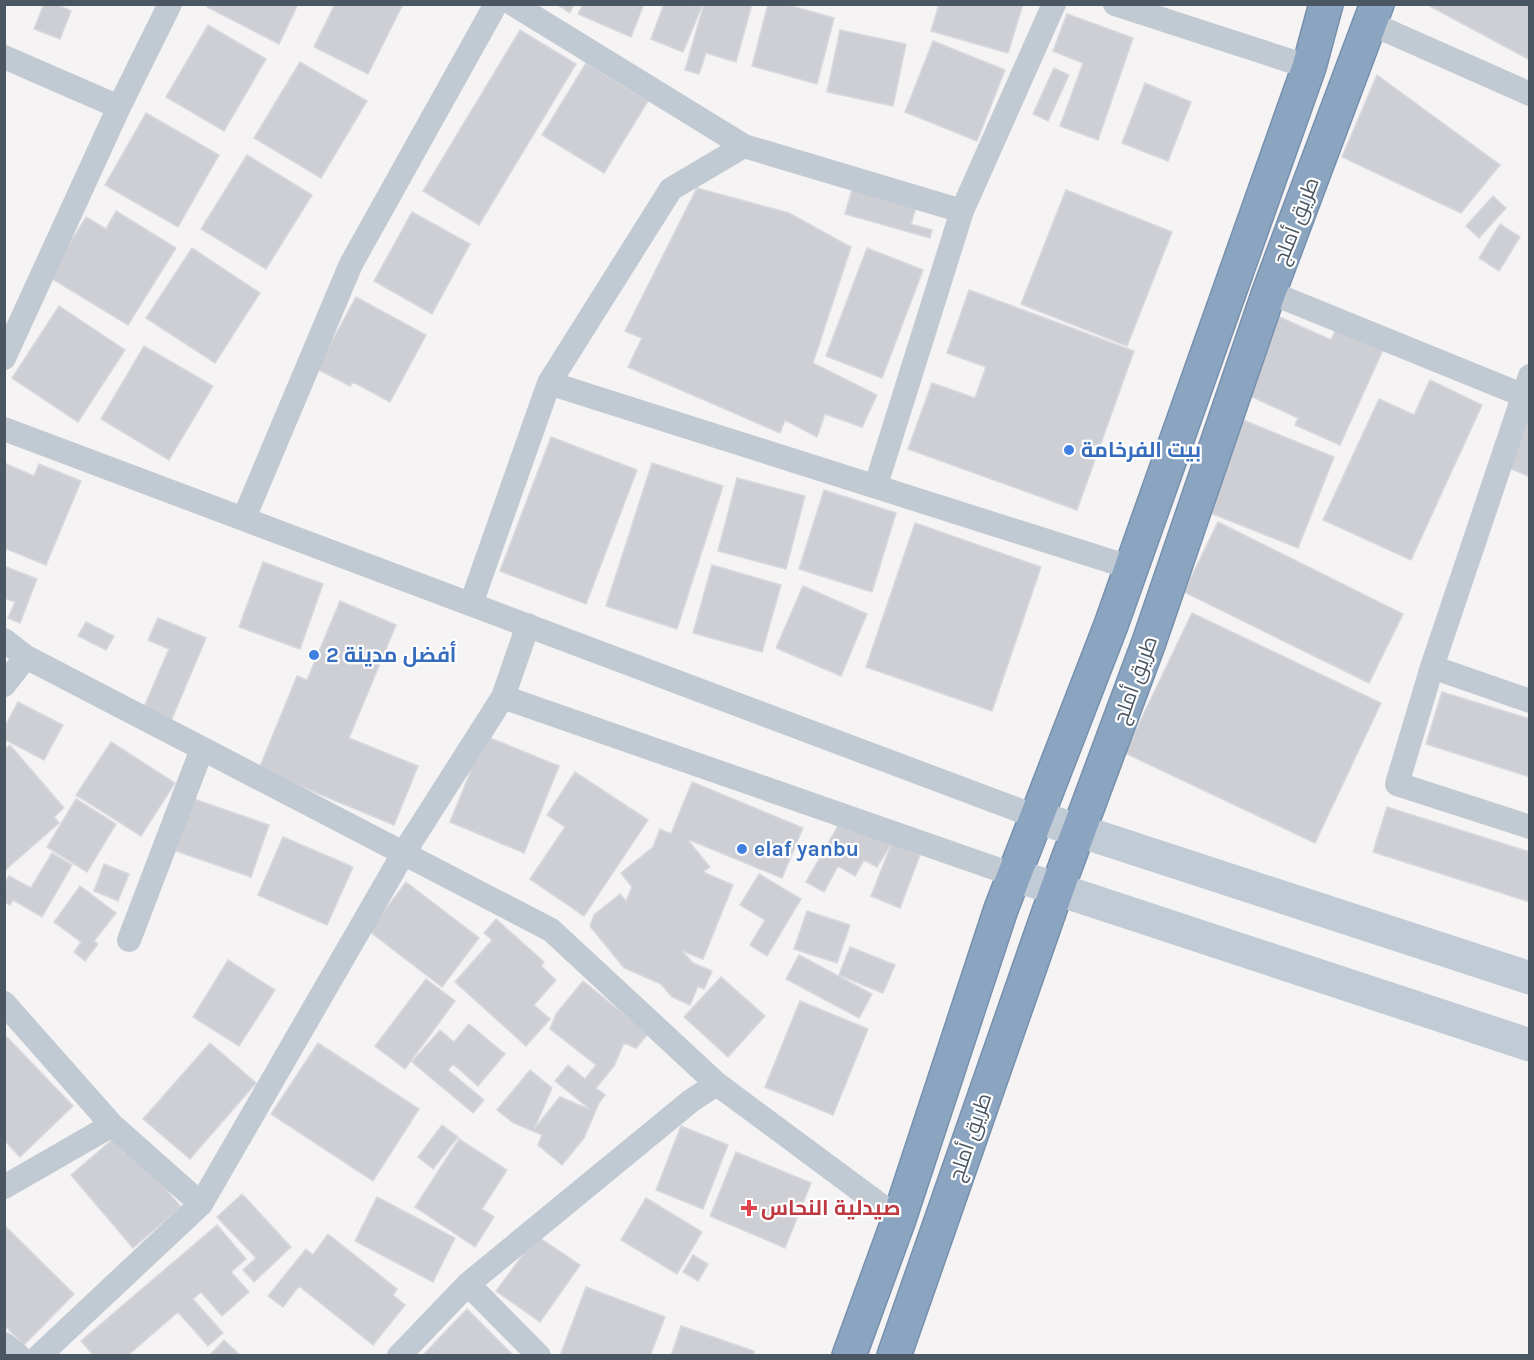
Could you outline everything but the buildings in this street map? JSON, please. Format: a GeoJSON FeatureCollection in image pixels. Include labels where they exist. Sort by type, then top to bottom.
{"type":"FeatureCollection","features":[{"type":"Feature","properties":{"kind":"highway","name":"طريق أملج"},"geometry":{"type":"LineString","coordinates":[[849,1356],[899,1219],[1014,875],[1132,568],[1309,67],[1326,4]]}},
{"type":"Feature","properties":{"kind":"highway","name":"طريق أملج"},"geometry":{"type":"LineString","coordinates":[[894,1356],[1057,889],[1149,642],[1269,292],[1374,14]]}},
{"type":"Feature","properties":{"kind":"street"},"geometry":{"type":"LineString","coordinates":[[4,358],[119,107],[170,4]]}},
{"type":"Feature","properties":{"kind":"street"},"geometry":{"type":"LineString","coordinates":[[244,518],[351,264],[496,4]]}},
{"type":"Feature","properties":{"kind":"street"},"geometry":{"type":"LineString","coordinates":[[513,4],[744,146],[962,211]]}},
{"type":"Feature","properties":{"kind":"street"},"geometry":{"type":"LineString","coordinates":[[876,485],[962,211],[1054,4]]}},
{"type":"Feature","properties":{"kind":"street"},"geometry":{"type":"LineString","coordinates":[[1115,4],[1309,67]]}},
{"type":"Feature","properties":{"kind":"street"},"geometry":{"type":"LineString","coordinates":[[1374,14],[1530,94]]}},
{"type":"Feature","properties":{"kind":"street"},"geometry":{"type":"LineString","coordinates":[[4,57],[119,107]]}},
{"type":"Feature","properties":{"kind":"street"},"geometry":{"type":"LineString","coordinates":[[471,604],[549,383],[671,189],[744,146]]}},
{"type":"Feature","properties":{"kind":"street"},"geometry":{"type":"LineString","coordinates":[[1269,292],[1526,385],[1432,668],[1397,784],[1530,827]]}},
{"type":"Feature","properties":{"kind":"street"},"geometry":{"type":"LineString","coordinates":[[549,383],[1132,568]]}},
{"type":"Feature","properties":{"kind":"street"},"geometry":{"type":"LineString","coordinates":[[4,429],[1037,817],[1530,978]]}},
{"type":"Feature","properties":{"kind":"street"},"geometry":{"type":"LineString","coordinates":[[39,1356],[201,1204],[403,854],[503,698],[528,625]]}},
{"type":"Feature","properties":{"kind":"street"},"geometry":{"type":"LineString","coordinates":[[4,640],[26,657],[551,930],[717,1084],[899,1219]]}},
{"type":"Feature","properties":{"kind":"street"},"geometry":{"type":"LineString","coordinates":[[4,685],[26,657]]}},
{"type":"Feature","properties":{"kind":"street"},"geometry":{"type":"LineString","coordinates":[[1432,668],[1530,701]]}},
{"type":"Feature","properties":{"kind":"street"},"geometry":{"type":"LineString","coordinates":[[503,698],[1014,875],[1530,1045]]}},
{"type":"Feature","properties":{"kind":"street"},"geometry":{"type":"LineString","coordinates":[[129,940],[202,749]]}},
{"type":"Feature","properties":{"kind":"street"},"geometry":{"type":"LineString","coordinates":[[4,1003],[112,1125],[201,1204]]}},
{"type":"Feature","properties":{"kind":"street"},"geometry":{"type":"LineString","coordinates":[[399,1356],[468,1284],[692,1100],[717,1084]]}},
{"type":"Feature","properties":{"kind":"street"},"geometry":{"type":"LineString","coordinates":[[4,1187],[112,1125]]}},
{"type":"Feature","properties":{"kind":"street"},"geometry":{"type":"LineString","coordinates":[[468,1284],[539,1356]]}},
{"type":"Feature","properties":{"kind":"street"},"geometry":{"type":"LineString","coordinates":[[4,1344],[19,1356]]}},
{"type":"Feature","properties":{"kind":"place","name":"بيت الفرخامة"},"geometry":{"type":"Point","coordinates":[1069,450]}},
{"type":"Feature","properties":{"kind":"place","name":"2 أفضل مدينة"},"geometry":{"type":"Point","coordinates":[314,655]}},
{"type":"Feature","properties":{"kind":"place","name":"elaf yanbu"},"geometry":{"type":"Point","coordinates":[742,849]}},
{"type":"Feature","properties":{"kind":"place","name":"صيدلية النحاس"},"geometry":{"type":"Point","coordinates":[749,1208]}}]}
